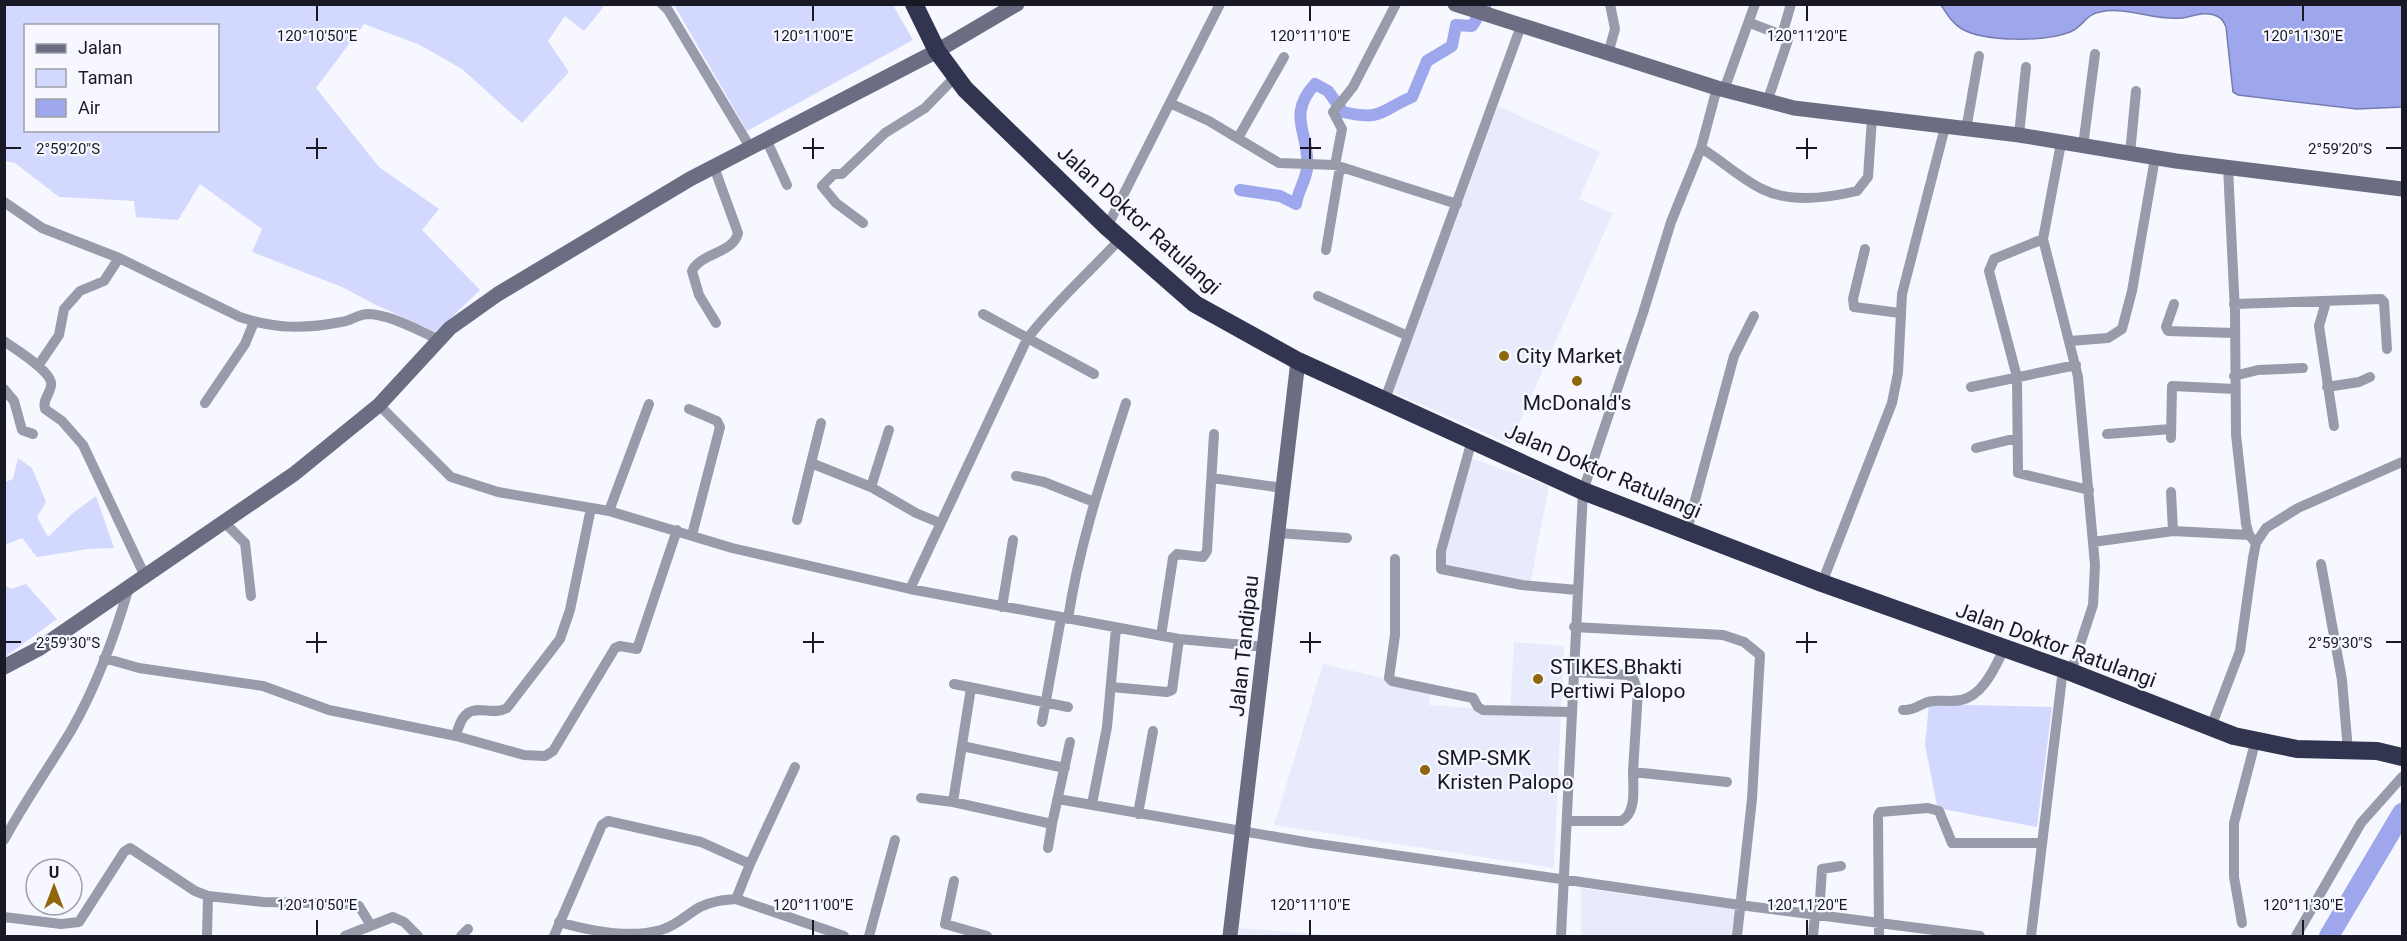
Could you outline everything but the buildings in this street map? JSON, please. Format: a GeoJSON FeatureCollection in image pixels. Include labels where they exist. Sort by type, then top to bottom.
{"type":"FeatureCollection","features":[{"type":"Feature","properties":{"kind":"highway","name":"Jalan Doktor Ratulangi"},"geometry":{"type":"LineString","coordinates":[[914,4],[937,51],[984,109],[1114,233],[1196,304],[1298,361],[1583,491],[1822,583],[2067,670],[2211,728],[2255,743],[2304,750],[2377,751],[2403,757]]}},
{"type":"Feature","properties":{"kind":"street"},"geometry":{"type":"LineString","coordinates":[[662,4],[668,10],[750,147]]}},
{"type":"Feature","properties":{"kind":"street"},"geometry":{"type":"LineString","coordinates":[[4,667],[40,648],[144,574],[225,523],[294,474],[379,405],[438,339],[459,320],[498,294],[714,167],[937,51],[1017,4]]}},
{"type":"Feature","properties":{"kind":"street"},"geometry":{"type":"LineString","coordinates":[[910,589],[1027,339],[1051,307],[1087,276],[1114,233],[1220,4]]}},
{"type":"Feature","properties":{"kind":"street"},"geometry":{"type":"LineString","coordinates":[[1326,250],[1342,129],[1333,112],[1359,75],[1396,4]]}},
{"type":"Feature","properties":{"kind":"street"},"geometry":{"type":"LineString","coordinates":[[1608,54],[1615,29],[1610,4]]}},
{"type":"Feature","properties":{"kind":"street"},"geometry":{"type":"LineString","coordinates":[[1562,936],[1574,627],[1583,491],[1644,313],[1671,222],[1701,148],[1721,89],[1750,23],[1755,4]]}},
{"type":"Feature","properties":{"kind":"street"},"geometry":{"type":"LineString","coordinates":[[1782,35],[1791,4]]}},
{"type":"Feature","properties":{"kind":"street"},"geometry":{"type":"LineString","coordinates":[[1458,6],[1767,102],[1872,118],[2019,135],[2155,158],[2403,189]]}},
{"type":"Feature","properties":{"kind":"street"},"geometry":{"type":"LineString","coordinates":[[1750,23],[1782,35],[1788,40],[1767,102]]}},
{"type":"Feature","properties":{"kind":"street"},"geometry":{"type":"LineString","coordinates":[[1384,402],[1521,26]]}},
{"type":"Feature","properties":{"kind":"street"},"geometry":{"type":"LineString","coordinates":[[2083,146],[2095,54]]}},
{"type":"Feature","properties":{"kind":"street"},"geometry":{"type":"LineString","coordinates":[[1966,130],[1979,56]]}},
{"type":"Feature","properties":{"kind":"street"},"geometry":{"type":"LineString","coordinates":[[1238,138],[1284,57]]}},
{"type":"Feature","properties":{"kind":"street"},"geometry":{"type":"LineString","coordinates":[[2019,135],[2026,67]]}},
{"type":"Feature","properties":{"kind":"street"},"geometry":{"type":"LineString","coordinates":[[863,223],[836,203],[822,186],[834,174],[842,174],[885,133],[925,108],[956,76]]}},
{"type":"Feature","properties":{"kind":"street"},"geometry":{"type":"LineString","coordinates":[[2130,154],[2136,91]]}},
{"type":"Feature","properties":{"kind":"street"},"geometry":{"type":"LineString","coordinates":[[1172,104],[1238,138],[1279,163],[1337,166],[1457,204]]}},
{"type":"Feature","properties":{"kind":"street"},"geometry":{"type":"LineString","coordinates":[[1701,148],[1762,188],[1778,195],[1801,197],[1844,195],[1857,191],[1868,177],[1872,118]]}},
{"type":"Feature","properties":{"kind":"street"},"geometry":{"type":"LineString","coordinates":[[1822,583],[1892,403],[1898,373],[1900,313],[1906,273],[1945,127]]}},
{"type":"Feature","properties":{"kind":"street"},"geometry":{"type":"LineString","coordinates":[[766,139],[787,185]]}},
{"type":"Feature","properties":{"kind":"street"},"geometry":{"type":"LineString","coordinates":[[2031,936],[2067,670],[2093,605],[2096,579],[2076,364],[2043,239],[2061,143]]}},
{"type":"Feature","properties":{"kind":"street"},"geometry":{"type":"LineString","coordinates":[[2070,341],[2108,338],[2122,329],[2133,291],[2155,158]]}},
{"type":"Feature","properties":{"kind":"street"},"geometry":{"type":"LineString","coordinates":[[714,167],[738,233],[734,242],[697,265],[692,271],[699,295],[716,323]]}},
{"type":"Feature","properties":{"kind":"street"},"geometry":{"type":"LineString","coordinates":[[2211,728],[2240,651],[2253,539],[2239,467],[2228,167]]}},
{"type":"Feature","properties":{"kind":"street"},"geometry":{"type":"LineString","coordinates":[[4,202],[42,228],[119,258],[254,322],[280,328],[312,327],[346,322],[367,314],[393,320],[438,339]]}},
{"type":"Feature","properties":{"kind":"street"},"geometry":{"type":"LineString","coordinates":[[2043,239],[1994,259],[1989,271],[2017,377],[2017,468],[2021,475],[2088,490]]}},
{"type":"Feature","properties":{"kind":"street"},"geometry":{"type":"LineString","coordinates":[[1865,249],[1853,298],[1854,307],[1900,313]]}},
{"type":"Feature","properties":{"kind":"street"},"geometry":{"type":"LineString","coordinates":[[38,366],[59,335],[64,309],[80,291],[104,281],[119,258]]}},
{"type":"Feature","properties":{"kind":"street"},"geometry":{"type":"LineString","coordinates":[[1318,296],[1408,336]]}},
{"type":"Feature","properties":{"kind":"street"},"geometry":{"type":"LineString","coordinates":[[2234,303],[2383,299],[2387,349]]}},
{"type":"Feature","properties":{"kind":"street"},"geometry":{"type":"LineString","coordinates":[[2326,302],[2319,326],[2334,426]]}},
{"type":"Feature","properties":{"kind":"street"},"geometry":{"type":"LineString","coordinates":[[2174,304],[2166,327],[2168,331],[2235,333]]}},
{"type":"Feature","properties":{"kind":"street"},"geometry":{"type":"LineString","coordinates":[[983,314],[1094,374]]}},
{"type":"Feature","properties":{"kind":"street"},"geometry":{"type":"LineString","coordinates":[[1687,530],[1731,365],[1754,316]]}},
{"type":"Feature","properties":{"kind":"street"},"geometry":{"type":"LineString","coordinates":[[205,403],[245,344],[254,322]]}},
{"type":"Feature","properties":{"kind":"street"},"geometry":{"type":"LineString","coordinates":[[4,341],[38,366],[51,382],[44,400],[45,409],[62,421],[83,445],[144,574]]}},
{"type":"Feature","properties":{"kind":"street","name":"Jalan Tandipau"},"geometry":{"type":"LineString","coordinates":[[1230,936],[1266,647],[1298,361]]}},
{"type":"Feature","properties":{"kind":"street"},"geometry":{"type":"LineString","coordinates":[[1971,387],[2076,364]]}},
{"type":"Feature","properties":{"kind":"street"},"geometry":{"type":"LineString","coordinates":[[2234,376],[2258,370],[2303,368]]}},
{"type":"Feature","properties":{"kind":"street"},"geometry":{"type":"LineString","coordinates":[[2327,387],[2343,386],[2370,377]]}},
{"type":"Feature","properties":{"kind":"street"},"geometry":{"type":"LineString","coordinates":[[2107,434],[2171,433],[2172,386],[2235,389]]}},
{"type":"Feature","properties":{"kind":"street"},"geometry":{"type":"LineString","coordinates":[[4,389],[14,401],[22,430],[33,434]]}},
{"type":"Feature","properties":{"kind":"street"},"geometry":{"type":"LineString","coordinates":[[1042,722],[1064,619],[1094,502],[1126,403]]}},
{"type":"Feature","properties":{"kind":"street"},"geometry":{"type":"LineString","coordinates":[[609,511],[649,404]]}},
{"type":"Feature","properties":{"kind":"street"},"geometry":{"type":"LineString","coordinates":[[379,405],[437,466],[462,482],[498,492],[609,511],[732,548],[910,589],[1179,639],[1266,647]]}},
{"type":"Feature","properties":{"kind":"street"},"geometry":{"type":"LineString","coordinates":[[689,409],[717,421],[720,427],[692,535]]}},
{"type":"Feature","properties":{"kind":"street"},"geometry":{"type":"LineString","coordinates":[[797,520],[821,423]]}},
{"type":"Feature","properties":{"kind":"street"},"geometry":{"type":"LineString","coordinates":[[871,487],[889,430]]}},
{"type":"Feature","properties":{"kind":"street"},"geometry":{"type":"LineString","coordinates":[[1161,636],[1173,558],[1177,554],[1203,557],[1207,551],[1214,434]]}},
{"type":"Feature","properties":{"kind":"street"},"geometry":{"type":"LineString","coordinates":[[1976,448],[2017,438]]}},
{"type":"Feature","properties":{"kind":"street"},"geometry":{"type":"LineString","coordinates":[[1472,440],[1441,551],[1441,569],[1522,585],[1577,590]]}},
{"type":"Feature","properties":{"kind":"street"},"geometry":{"type":"LineString","coordinates":[[811,463],[871,487],[906,508],[940,523]]}},
{"type":"Feature","properties":{"kind":"street"},"geometry":{"type":"LineString","coordinates":[[2093,542],[2173,531],[2253,539],[2298,508],[2402,464]]}},
{"type":"Feature","properties":{"kind":"street"},"geometry":{"type":"LineString","coordinates":[[1016,476],[1044,482],[1094,502]]}},
{"type":"Feature","properties":{"kind":"street"},"geometry":{"type":"LineString","coordinates":[[1212,478],[1283,489]]}},
{"type":"Feature","properties":{"kind":"street"},"geometry":{"type":"LineString","coordinates":[[2171,492],[2173,531]]}},
{"type":"Feature","properties":{"kind":"street"},"geometry":{"type":"LineString","coordinates":[[456,736],[459,726],[473,710],[481,708],[497,712],[507,708],[560,639],[570,610],[591,507]]}},
{"type":"Feature","properties":{"kind":"street"},"geometry":{"type":"LineString","coordinates":[[225,523],[245,543],[251,596]]}},
{"type":"Feature","properties":{"kind":"street"},"geometry":{"type":"LineString","coordinates":[[104,658],[139,668],[263,686],[329,710],[456,736],[533,756],[549,755],[615,648],[620,646],[637,649],[677,530]]}},
{"type":"Feature","properties":{"kind":"street"},"geometry":{"type":"LineString","coordinates":[[1278,533],[1347,538]]}},
{"type":"Feature","properties":{"kind":"street"},"geometry":{"type":"LineString","coordinates":[[1002,607],[1012,540]]}},
{"type":"Feature","properties":{"kind":"street"},"geometry":{"type":"LineString","coordinates":[[1395,559],[1395,635],[1389,678],[1392,681],[1473,698],[1479,709],[1483,710],[1571,712]]}},
{"type":"Feature","properties":{"kind":"street"},"geometry":{"type":"LineString","coordinates":[[2321,564],[2342,680],[2348,751]]}},
{"type":"Feature","properties":{"kind":"street"},"geometry":{"type":"LineString","coordinates":[[4,840],[27,797],[73,728],[104,658],[129,586]]}},
{"type":"Feature","properties":{"kind":"street"},"geometry":{"type":"LineString","coordinates":[[1574,627],[1723,635],[1744,642],[1760,655],[1752,799],[1737,936]]}},
{"type":"Feature","properties":{"kind":"street"},"geometry":{"type":"LineString","coordinates":[[1092,804],[1107,727],[1116,628]]}},
{"type":"Feature","properties":{"kind":"street"},"geometry":{"type":"LineString","coordinates":[[1111,687],[1167,692],[1172,690],[1179,639]]}},
{"type":"Feature","properties":{"kind":"street"},"geometry":{"type":"LineString","coordinates":[[1903,710],[1918,709],[1931,701],[1959,701],[1972,696],[1987,680],[2004,649]]}},
{"type":"Feature","properties":{"kind":"street"},"geometry":{"type":"LineString","coordinates":[[1567,821],[1621,820],[1631,813],[1638,691],[1634,678],[1628,675],[1573,672]]}},
{"type":"Feature","properties":{"kind":"street"},"geometry":{"type":"LineString","coordinates":[[954,684],[1068,707]]}},
{"type":"Feature","properties":{"kind":"street"},"geometry":{"type":"LineString","coordinates":[[953,802],[971,688]]}},
{"type":"Feature","properties":{"kind":"street"},"geometry":{"type":"LineString","coordinates":[[1138,814],[1153,731]]}},
{"type":"Feature","properties":{"kind":"street"},"geometry":{"type":"LineString","coordinates":[[1048,848],[1070,742]]}},
{"type":"Feature","properties":{"kind":"street"},"geometry":{"type":"LineString","coordinates":[[2242,923],[2234,877],[2234,823],[2255,743]]}},
{"type":"Feature","properties":{"kind":"street"},"geometry":{"type":"LineString","coordinates":[[962,746],[1065,768]]}},
{"type":"Feature","properties":{"kind":"street"},"geometry":{"type":"LineString","coordinates":[[736,899],[795,767]]}},
{"type":"Feature","properties":{"kind":"street"},"geometry":{"type":"LineString","coordinates":[[1633,772],[1727,782]]}},
{"type":"Feature","properties":{"kind":"street"},"geometry":{"type":"LineString","coordinates":[[2296,936],[2361,823],[2403,777]]}},
{"type":"Feature","properties":{"kind":"street"},"geometry":{"type":"LineString","coordinates":[[921,798],[953,802],[1052,824]]}},
{"type":"Feature","properties":{"kind":"street"},"geometry":{"type":"LineString","coordinates":[[1058,799],[1244,832],[1880,925],[1980,936]]}},
{"type":"Feature","properties":{"kind":"street"},"geometry":{"type":"LineString","coordinates":[[1879,936],[1878,816],[1880,812],[1928,808],[1939,811],[1952,843],[2042,843]]}},
{"type":"Feature","properties":{"kind":"street"},"geometry":{"type":"LineString","coordinates":[[554,936],[573,886],[606,821],[701,842],[750,864]]}},
{"type":"Feature","properties":{"kind":"street"},"geometry":{"type":"LineString","coordinates":[[869,936],[896,840]]}},
{"type":"Feature","properties":{"kind":"street"},"geometry":{"type":"LineString","coordinates":[[4,917],[61,924],[79,922],[124,852],[130,848],[195,891],[208,896],[263,902],[355,904],[359,906],[370,924]]}},
{"type":"Feature","properties":{"kind":"street"},"geometry":{"type":"LineString","coordinates":[[1814,936],[1821,872],[1824,867],[1841,866]]}},
{"type":"Feature","properties":{"kind":"street"},"geometry":{"type":"LineString","coordinates":[[954,881],[945,924],[987,936]]}},
{"type":"Feature","properties":{"kind":"street"},"geometry":{"type":"LineString","coordinates":[[207,936],[208,896]]}},
{"type":"Feature","properties":{"kind":"street"},"geometry":{"type":"LineString","coordinates":[[560,922],[605,932],[660,930],[688,918],[697,908],[710,902],[736,899],[844,936]]}},
{"type":"Feature","properties":{"kind":"street"},"geometry":{"type":"LineString","coordinates":[[345,936],[389,917],[399,918],[418,936]]}},
{"type":"Feature","properties":{"kind":"shaded area"},"geometry":{"type":"Polygon","coordinates":[[[1498,106],[1600,152],[1579,199],[1613,213],[1510,444],[1393,392],[1498,106]]]}},
{"type":"Feature","properties":{"kind":"shaded area"},"geometry":{"type":"Polygon","coordinates":[[[1468,457],[1549,486],[1530,585],[1438,568],[1468,457]]]}},
{"type":"Feature","properties":{"kind":"shaded area","name":"SMP-SMK Kristen Palopo"},"geometry":{"type":"Polygon","coordinates":[[[1514,642],[1564,646],[1554,868],[1274,825],[1323,664],[1431,689],[1429,705],[1510,711],[1514,642]]]}},
{"type":"Feature","properties":{"kind":"shaded area"},"geometry":{"type":"Polygon","coordinates":[[[1581,888],[1739,910],[1736,936],[1581,936],[1581,888]]]}},
{"type":"Feature","properties":{"kind":"shaded area"},"geometry":{"type":"Polygon","coordinates":[[[1239,928],[1341,936],[1238,936],[1239,928]]]}},
{"type":"Feature","properties":{"kind":"green space"},"geometry":{"type":"Polygon","coordinates":[[[4,5],[605,5],[584,31],[565,16],[548,41],[569,72],[522,123],[462,69],[418,44],[364,24],[316,88],[379,167],[439,209],[422,230],[480,290],[436,332],[342,287],[252,252],[262,229],[200,184],[178,220],[136,217],[134,201],[59,197],[15,163],[5,161],[4,5]]]}},
{"type":"Feature","properties":{"kind":"green space"},"geometry":{"type":"Polygon","coordinates":[[[674,5],[893,5],[913,40],[747,131],[674,5]]]}},
{"type":"Feature","properties":{"kind":"green space"},"geometry":{"type":"Polygon","coordinates":[[[18,458],[32,468],[46,502],[37,517],[48,537],[73,513],[96,496],[114,548],[88,549],[37,557],[22,538],[5,545],[5,482],[13,479],[18,458]]]}},
{"type":"Feature","properties":{"kind":"green space"},"geometry":{"type":"Polygon","coordinates":[[[26,584],[57,619],[5,657],[5,585],[11,589],[26,584]]]}},
{"type":"Feature","properties":{"kind":"green space"},"geometry":{"type":"Polygon","coordinates":[[[1929,704],[2052,707],[2037,827],[1943,809],[1937,805],[1925,745],[1929,704]]]}},
{"type":"Feature","properties":{"kind":"water"},"geometry":{"type":"Polygon","coordinates":[[[1941,5],[2402,5],[2402,107],[2357,109],[2238,95],[2233,92],[2226,27],[2220,18],[2210,14],[2172,18],[2121,11],[2100,12],[2091,15],[2070,32],[2046,38],[2015,39],[1985,36],[1962,29],[1941,5]]]}},
{"type":"Feature","properties":{"kind":"waterway"},"geometry":{"type":"LineString","coordinates":[[1240,190],[1280,196],[1296,204],[1307,169],[1306,146],[1300,116],[1306,96],[1315,84],[1328,91],[1343,112],[1356,115],[1380,113],[1412,97],[1427,61],[1452,46],[1456,25],[1472,26],[1486,4]]}},
{"type":"Feature","properties":{"kind":"waterway"},"geometry":{"type":"LineString","coordinates":[[2329,936],[2402,813]]}},
{"type":"Feature","properties":{"kind":"place","name":"City Market"},"geometry":{"type":"Point","coordinates":[1504,356]}},
{"type":"Feature","properties":{"kind":"place","name":"McDonald's"},"geometry":{"type":"Point","coordinates":[1577,381]}},
{"type":"Feature","properties":{"kind":"place","name":"STIKES Bhakti Pertiwi Palopo"},"geometry":{"type":"Point","coordinates":[1538,679]}},
{"type":"Feature","properties":{"kind":"place","name":"SMP-SMK Kristen Palopo"},"geometry":{"type":"Point","coordinates":[1425,770]}}]}
